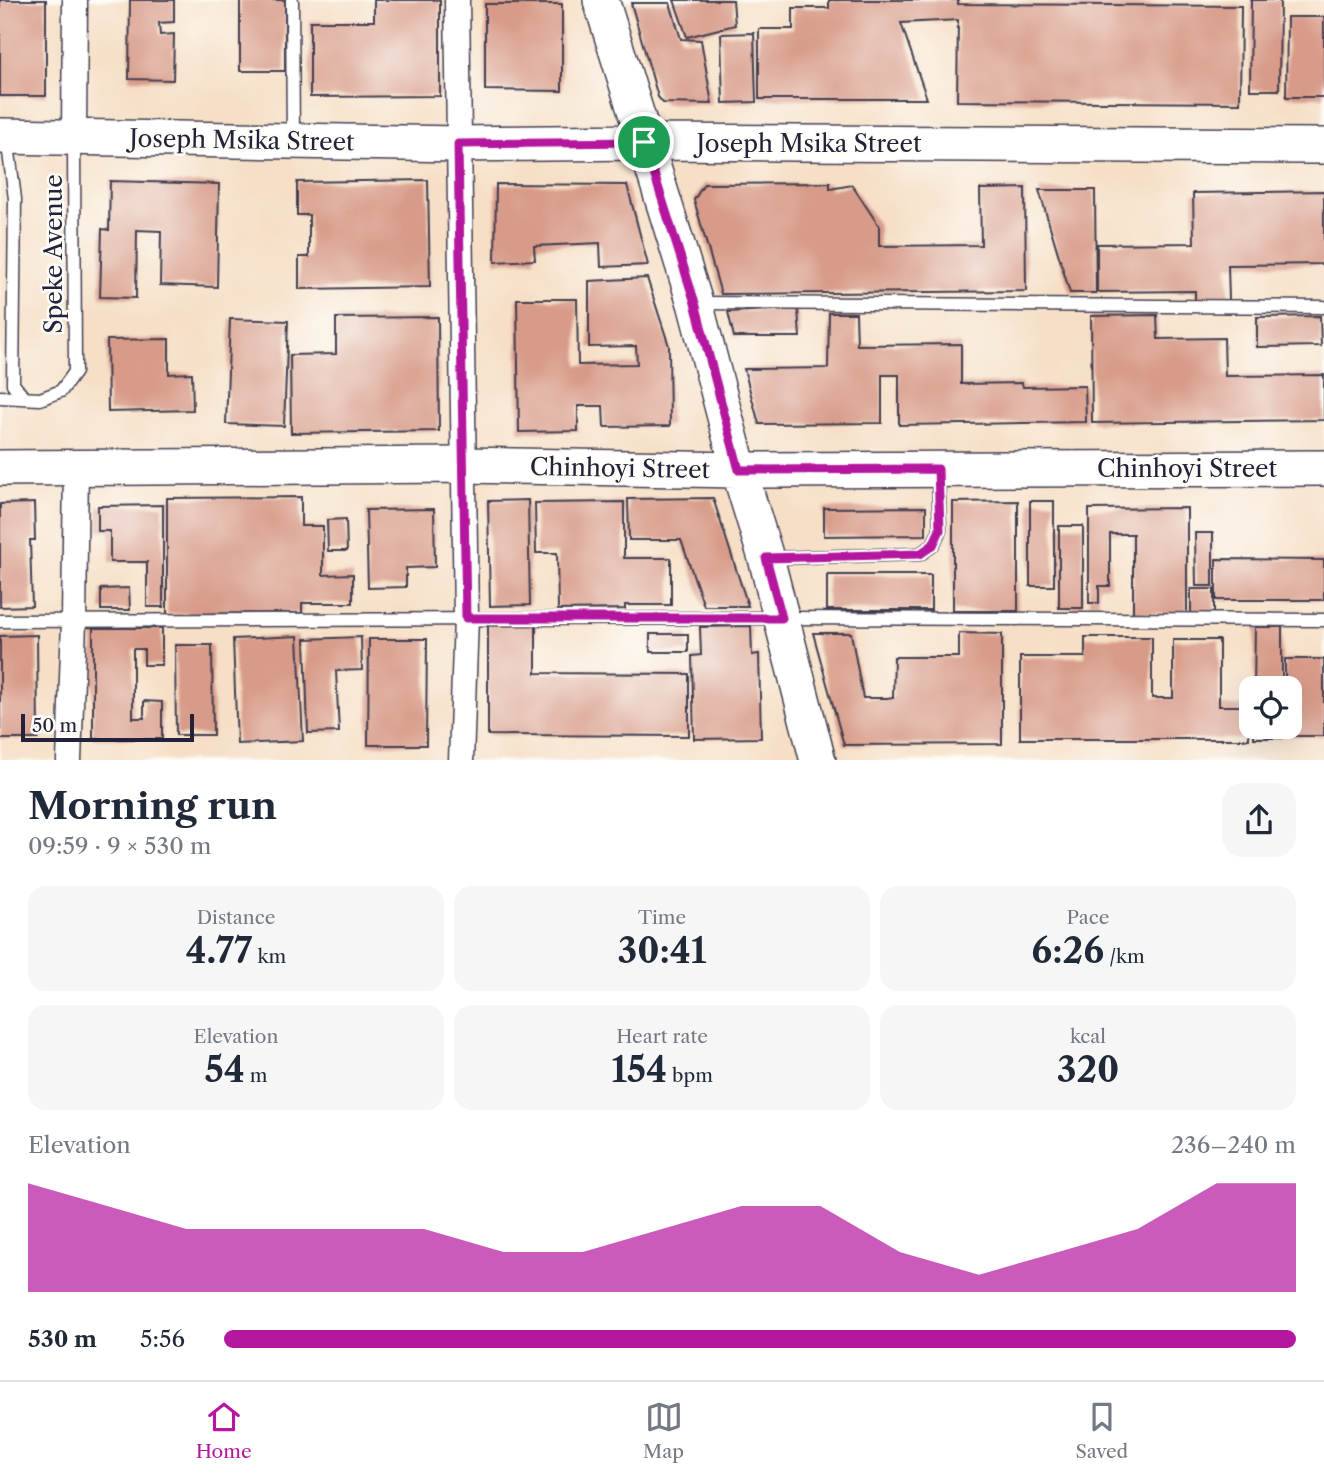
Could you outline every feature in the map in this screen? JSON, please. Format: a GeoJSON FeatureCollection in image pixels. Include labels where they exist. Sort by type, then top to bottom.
{"type":"FeatureCollection","features":[{"type":"Feature","properties":{"kind":"street"},"geometry":{"type":"LineString","coordinates":[[74,136],[75,0]]}},
{"type":"Feature","properties":{"kind":"street"},"geometry":{"type":"LineString","coordinates":[[457,0],[466,618],[461,760]]}},
{"type":"Feature","properties":{"kind":"street"},"geometry":{"type":"LineString","coordinates":[[601,0],[695,303],[739,470],[766,558],[818,760]]}},
{"type":"Feature","properties":{"kind":"street","name":"Joseph Msika Street"},"geometry":{"type":"LineString","coordinates":[[3,136],[458,144],[644,142],[1324,146]]}},
{"type":"Feature","properties":{"kind":"street"},"geometry":{"type":"LineString","coordinates":[[69,760],[76,467]]}},
{"type":"Feature","properties":{"kind":"street","name":"Chinhoyi Street"},"geometry":{"type":"LineString","coordinates":[[0,468],[1324,468]]}},
{"type":"Feature","properties":{"kind":"lane"},"geometry":{"type":"LineString","coordinates":[[292,0],[293,141]]}},
{"type":"Feature","properties":{"kind":"lane"},"geometry":{"type":"LineString","coordinates":[[3,136],[15,199],[13,384],[24,398]]}},
{"type":"Feature","properties":{"kind":"lane","name":"Speke Avenue"},"geometry":{"type":"LineString","coordinates":[[24,398],[40,398],[61,391],[75,372],[74,136]]}},
{"type":"Feature","properties":{"kind":"lane"},"geometry":{"type":"LineString","coordinates":[[695,303],[1324,307]]}},
{"type":"Feature","properties":{"kind":"lane"},"geometry":{"type":"LineString","coordinates":[[2,394],[24,398]]}},
{"type":"Feature","properties":{"kind":"lane"},"geometry":{"type":"LineString","coordinates":[[766,558],[920,554],[933,545],[940,530],[938,469]]}},
{"type":"Feature","properties":{"kind":"lane"},"geometry":{"type":"LineString","coordinates":[[0,621],[466,618],[1324,620]]}},
{"type":"Feature","properties":{"kind":"building"},"geometry":{"type":"Polygon","coordinates":[[[0,0],[46,0],[46,96],[0,96],[0,0]]]}},
{"type":"Feature","properties":{"kind":"building"},"geometry":{"type":"Polygon","coordinates":[[[130,0],[174,0],[174,22],[159,23],[160,35],[174,34],[173,80],[129,79],[130,0]]]}},
{"type":"Feature","properties":{"kind":"building"},"geometry":{"type":"Polygon","coordinates":[[[240,0],[285,0],[285,71],[240,71],[240,0]]]}},
{"type":"Feature","properties":{"kind":"building"},"geometry":{"type":"Polygon","coordinates":[[[374,0],[440,0],[440,96],[310,97],[310,21],[374,21],[374,0]]]}},
{"type":"Feature","properties":{"kind":"building"},"geometry":{"type":"Polygon","coordinates":[[[674,0],[733,0],[735,25],[687,37],[674,0]]]}},
{"type":"Feature","properties":{"kind":"building"},"geometry":{"type":"Polygon","coordinates":[[[829,0],[958,0],[958,4],[1241,6],[1240,103],[957,101],[958,20],[901,23],[927,99],[759,99],[759,29],[793,29],[793,8],[829,8],[829,0]]]}},
{"type":"Feature","properties":{"kind":"building"},"geometry":{"type":"Polygon","coordinates":[[[1251,0],[1280,0],[1279,90],[1250,90],[1251,0]]]}},
{"type":"Feature","properties":{"kind":"building"},"geometry":{"type":"Polygon","coordinates":[[[631,3],[670,3],[681,39],[701,40],[712,104],[663,103],[658,97],[631,3]]]}},
{"type":"Feature","properties":{"kind":"building"},"geometry":{"type":"Polygon","coordinates":[[[485,4],[562,4],[562,91],[485,90],[485,4]]]}},
{"type":"Feature","properties":{"kind":"building"},"geometry":{"type":"Polygon","coordinates":[[[1287,17],[1324,17],[1324,97],[1286,97],[1287,17]]]}},
{"type":"Feature","properties":{"kind":"building"},"geometry":{"type":"Polygon","coordinates":[[[754,33],[756,102],[723,103],[721,34],[754,33]]]}},
{"type":"Feature","properties":{"kind":"building"},"geometry":{"type":"Polygon","coordinates":[[[428,180],[430,287],[299,289],[299,257],[309,257],[309,215],[297,215],[297,182],[428,180]]]}},
{"type":"Feature","properties":{"kind":"building"},"geometry":{"type":"Polygon","coordinates":[[[110,181],[219,184],[217,287],[160,285],[161,231],[137,230],[136,298],[100,297],[102,229],[109,230],[110,181]]]}},
{"type":"Feature","properties":{"kind":"building"},"geometry":{"type":"Polygon","coordinates":[[[830,183],[830,189],[852,185],[879,226],[879,246],[981,245],[980,189],[1025,188],[1026,291],[721,294],[694,200],[704,184],[830,183]]]}},
{"type":"Feature","properties":{"kind":"building"},"geometry":{"type":"Polygon","coordinates":[[[496,184],[627,185],[648,265],[601,267],[600,243],[534,246],[535,260],[495,262],[496,184]]]}},
{"type":"Feature","properties":{"kind":"building"},"geometry":{"type":"Polygon","coordinates":[[[1039,190],[1095,190],[1096,293],[1070,293],[1039,190]]]}},
{"type":"Feature","properties":{"kind":"building"},"geometry":{"type":"Polygon","coordinates":[[[1324,191],[1324,264],[1228,265],[1229,300],[1195,300],[1195,291],[1097,292],[1097,244],[1194,243],[1193,193],[1324,191]]]}},
{"type":"Feature","properties":{"kind":"building"},"geometry":{"type":"Polygon","coordinates":[[[647,278],[669,346],[670,426],[604,427],[603,406],[578,406],[578,431],[519,432],[517,299],[577,299],[578,365],[637,364],[636,346],[589,347],[589,281],[647,278]]]}},
{"type":"Feature","properties":{"kind":"building"},"geometry":{"type":"Polygon","coordinates":[[[798,309],[800,337],[734,337],[728,312],[798,309]]]}},
{"type":"Feature","properties":{"kind":"building"},"geometry":{"type":"Polygon","coordinates":[[[829,313],[856,313],[857,345],[961,344],[961,384],[1085,386],[1086,422],[899,425],[899,375],[882,375],[882,423],[759,424],[744,369],[828,368],[829,313]]]}},
{"type":"Feature","properties":{"kind":"building"},"geometry":{"type":"Polygon","coordinates":[[[1157,315],[1158,339],[1224,338],[1225,376],[1324,375],[1324,420],[1092,423],[1091,316],[1157,315]]]}},
{"type":"Feature","properties":{"kind":"building"},"geometry":{"type":"Polygon","coordinates":[[[1320,316],[1321,346],[1257,347],[1257,317],[1320,316]]]}},
{"type":"Feature","properties":{"kind":"building"},"geometry":{"type":"Polygon","coordinates":[[[438,317],[439,431],[291,433],[290,355],[336,354],[336,318],[438,317]]]}},
{"type":"Feature","properties":{"kind":"building"},"geometry":{"type":"Polygon","coordinates":[[[230,319],[288,321],[284,426],[226,424],[230,319]]]}},
{"type":"Feature","properties":{"kind":"building"},"geometry":{"type":"Polygon","coordinates":[[[169,339],[169,374],[192,373],[193,410],[108,412],[107,340],[169,339]]]}},
{"type":"Feature","properties":{"kind":"building"},"geometry":{"type":"Polygon","coordinates":[[[301,497],[301,526],[323,526],[323,575],[353,574],[353,603],[302,603],[302,613],[167,614],[167,498],[301,497]]]}},
{"type":"Feature","properties":{"kind":"building"},"geometry":{"type":"Polygon","coordinates":[[[713,498],[748,606],[704,606],[681,540],[629,540],[628,499],[713,498]]]}},
{"type":"Feature","properties":{"kind":"building"},"geometry":{"type":"Polygon","coordinates":[[[528,500],[530,605],[490,606],[488,501],[528,500]]]}},
{"type":"Feature","properties":{"kind":"building"},"geometry":{"type":"Polygon","coordinates":[[[1018,501],[1018,611],[953,611],[953,502],[1018,501]]]}},
{"type":"Feature","properties":{"kind":"building"},"geometry":{"type":"Polygon","coordinates":[[[1030,501],[1054,501],[1054,586],[1030,586],[1030,501]]]}},
{"type":"Feature","properties":{"kind":"building"},"geometry":{"type":"Polygon","coordinates":[[[624,502],[624,558],[671,558],[671,605],[558,610],[557,553],[536,553],[535,503],[624,502]]]}},
{"type":"Feature","properties":{"kind":"building"},"geometry":{"type":"Polygon","coordinates":[[[34,503],[35,540],[30,540],[32,606],[0,607],[0,504],[34,503]]]}},
{"type":"Feature","properties":{"kind":"building"},"geometry":{"type":"Polygon","coordinates":[[[163,505],[163,607],[147,607],[147,562],[110,562],[110,531],[98,531],[98,506],[163,505]]]}},
{"type":"Feature","properties":{"kind":"building"},"geometry":{"type":"Polygon","coordinates":[[[926,507],[926,535],[824,536],[824,508],[926,507]]]}},
{"type":"Feature","properties":{"kind":"building"},"geometry":{"type":"Polygon","coordinates":[[[1187,508],[1187,613],[1133,613],[1133,534],[1110,534],[1110,586],[1099,586],[1099,603],[1089,603],[1089,509],[1187,508]]]}},
{"type":"Feature","properties":{"kind":"building"},"geometry":{"type":"Polygon","coordinates":[[[434,509],[435,567],[406,568],[406,587],[368,588],[366,510],[434,509]]]}},
{"type":"Feature","properties":{"kind":"building"},"geometry":{"type":"Polygon","coordinates":[[[346,519],[347,551],[328,551],[327,520],[346,519]]]}},
{"type":"Feature","properties":{"kind":"building"},"geometry":{"type":"Polygon","coordinates":[[[1059,526],[1083,526],[1083,608],[1059,608],[1059,526]]]}},
{"type":"Feature","properties":{"kind":"building"},"geometry":{"type":"Polygon","coordinates":[[[1195,533],[1213,533],[1213,586],[1196,586],[1195,533]]]}},
{"type":"Feature","properties":{"kind":"building"},"geometry":{"type":"Polygon","coordinates":[[[1216,559],[1324,560],[1324,600],[1216,600],[1216,559]]]}},
{"type":"Feature","properties":{"kind":"building"},"geometry":{"type":"Polygon","coordinates":[[[827,575],[931,575],[931,610],[827,610],[827,575]]]}},
{"type":"Feature","properties":{"kind":"building"},"geometry":{"type":"Polygon","coordinates":[[[129,588],[130,610],[101,610],[101,589],[129,588]]]}},
{"type":"Feature","properties":{"kind":"building"},"geometry":{"type":"Polygon","coordinates":[[[1191,589],[1214,589],[1214,614],[1191,614],[1191,589]]]}},
{"type":"Feature","properties":{"kind":"building"},"geometry":{"type":"Polygon","coordinates":[[[488,624],[536,625],[536,673],[689,674],[689,736],[488,735],[488,624]]]}},
{"type":"Feature","properties":{"kind":"building"},"geometry":{"type":"Polygon","coordinates":[[[751,626],[752,655],[759,654],[761,738],[694,739],[692,656],[701,655],[700,627],[751,626]]]}},
{"type":"Feature","properties":{"kind":"building"},"geometry":{"type":"Polygon","coordinates":[[[1255,627],[1282,627],[1282,676],[1254,676],[1255,627]]]}},
{"type":"Feature","properties":{"kind":"building"},"geometry":{"type":"Polygon","coordinates":[[[93,628],[162,628],[162,665],[144,665],[144,649],[133,649],[133,718],[144,718],[144,701],[162,702],[162,739],[93,739],[93,628]]]}},
{"type":"Feature","properties":{"kind":"building"},"geometry":{"type":"Polygon","coordinates":[[[813,633],[851,633],[863,698],[893,698],[894,657],[959,657],[959,633],[1002,634],[1002,744],[844,745],[813,633]]]}},
{"type":"Feature","properties":{"kind":"building"},"geometry":{"type":"Polygon","coordinates":[[[650,634],[688,634],[688,652],[650,652],[650,634]]]}},
{"type":"Feature","properties":{"kind":"building"},"geometry":{"type":"Polygon","coordinates":[[[37,635],[38,739],[0,739],[0,636],[37,635]]]}},
{"type":"Feature","properties":{"kind":"building"},"geometry":{"type":"Polygon","coordinates":[[[298,636],[303,741],[237,744],[233,639],[298,636]]]}},
{"type":"Feature","properties":{"kind":"building"},"geometry":{"type":"Polygon","coordinates":[[[361,637],[362,670],[336,671],[339,732],[308,733],[305,639],[361,637]]]}},
{"type":"Feature","properties":{"kind":"building"},"geometry":{"type":"Polygon","coordinates":[[[1085,637],[1152,637],[1152,698],[1173,698],[1173,640],[1219,640],[1219,706],[1239,706],[1239,739],[1020,739],[1020,657],[1085,657],[1085,637]]]}},
{"type":"Feature","properties":{"kind":"building"},"geometry":{"type":"Polygon","coordinates":[[[369,639],[427,639],[426,745],[368,745],[369,639]]]}},
{"type":"Feature","properties":{"kind":"building"},"geometry":{"type":"Polygon","coordinates":[[[175,645],[212,645],[213,735],[176,735],[175,645]]]}},
{"type":"Feature","properties":{"kind":"building"},"geometry":{"type":"Polygon","coordinates":[[[1285,659],[1324,659],[1324,736],[1302,736],[1302,676],[1285,676],[1285,659]]]}},
{"type":"Feature","properties":{"kind":"route"},"geometry":{"type":"LineString","coordinates":[[644,142],[695,303],[739,470],[938,469],[940,530],[933,545],[920,554],[766,558],[782,618],[466,618],[458,144],[644,142]]}}]}
